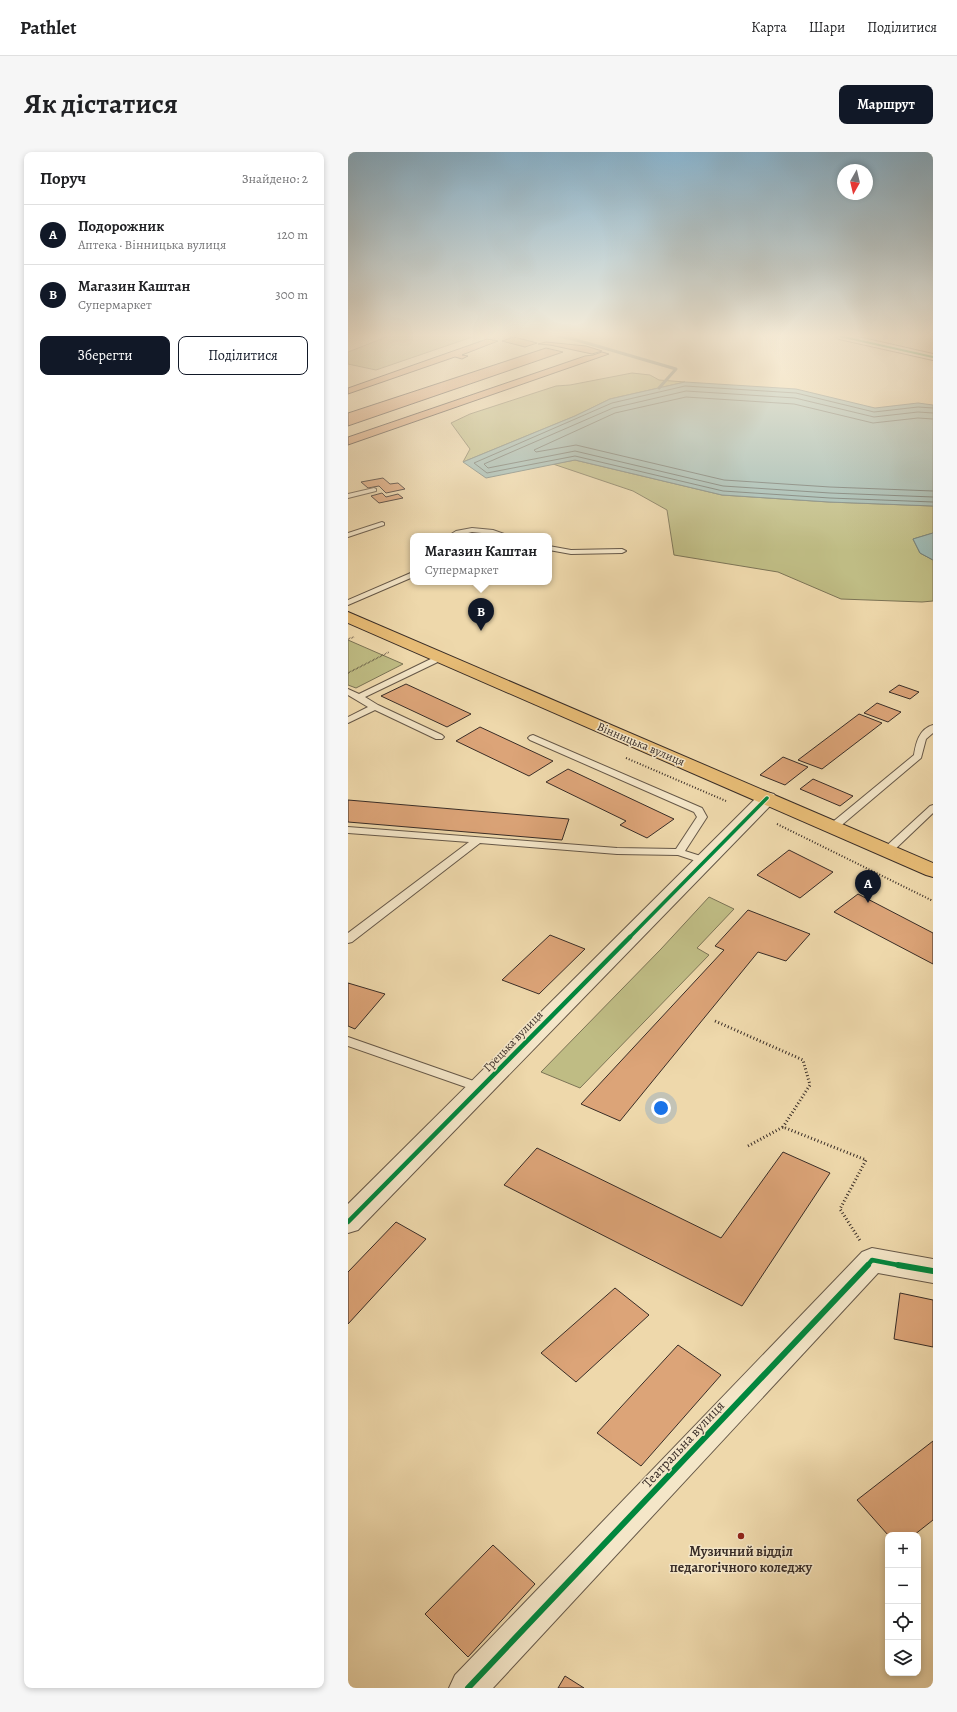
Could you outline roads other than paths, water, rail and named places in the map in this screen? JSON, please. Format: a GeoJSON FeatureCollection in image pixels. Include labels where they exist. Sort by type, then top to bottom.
{"type":"FeatureCollection","features":[{"type":"Feature","properties":{"kind":"main road","name":"Вінницька вулиця"},"geometry":{"type":"LineString","coordinates":[[348,617],[933,871]]}},
{"type":"Feature","properties":{"kind":"street","name":"Грецька вулиця"},"geometry":{"type":"LineString","coordinates":[[348,1222],[592,974],[700,868],[767,798]]}},
{"type":"Feature","properties":{"kind":"street","name":"Театральна вулиця"},"geometry":{"type":"LineString","coordinates":[[468,1688],[872,1260],[933,1271]]}},
{"type":"Feature","properties":{"kind":"lane"},"geometry":{"type":"LineString","coordinates":[[348,496],[374,490]]}},
{"type":"Feature","properties":{"kind":"lane"},"geometry":{"type":"LineString","coordinates":[[348,535],[382,524]]}},
{"type":"Feature","properties":{"kind":"lane"},"geometry":{"type":"LineString","coordinates":[[460,533],[477,530],[485,530],[496,533]]}},
{"type":"Feature","properties":{"kind":"lane"},"geometry":{"type":"LineString","coordinates":[[552,549],[570,552],[622,552]]}},
{"type":"Feature","properties":{"kind":"lane"},"geometry":{"type":"LineString","coordinates":[[348,603],[410,575]]}},
{"type":"Feature","properties":{"kind":"lane"},"geometry":{"type":"LineString","coordinates":[[359,697],[442,657]]}},
{"type":"Feature","properties":{"kind":"lane"},"geometry":{"type":"LineString","coordinates":[[348,692],[375,707],[439,736]]}},
{"type":"Feature","properties":{"kind":"lane"},"geometry":{"type":"LineString","coordinates":[[348,720],[375,707]]}},
{"type":"Feature","properties":{"kind":"lane"},"geometry":{"type":"LineString","coordinates":[[833,827],[918,756],[922,738],[933,728]]}},
{"type":"Feature","properties":{"kind":"lane"},"geometry":{"type":"LineString","coordinates":[[533,738],[698,810],[702,817],[679,852]]}},
{"type":"Feature","properties":{"kind":"lane"},"geometry":{"type":"LineString","coordinates":[[887,850],[933,808]]}},
{"type":"Feature","properties":{"kind":"lane"},"geometry":{"type":"LineString","coordinates":[[348,830],[617,851],[679,852],[700,868]]}},
{"type":"Feature","properties":{"kind":"lane"},"geometry":{"type":"LineString","coordinates":[[348,939],[477,841]]}},
{"type":"Feature","properties":{"kind":"lane"},"geometry":{"type":"LineString","coordinates":[[348,1041],[481,1088]]}},
{"type":"Feature","properties":{"kind":"water"},"geometry":{"type":"Polygon","coordinates":[[[592,408],[933,408],[933,506],[829,502],[722,495],[575,460],[486,478],[463,462],[592,408]]]}},
{"type":"Feature","properties":{"kind":"water"},"geometry":{"type":"Polygon","coordinates":[[[933,533],[933,560],[920,553],[913,539],[933,533]]]}},
{"type":"Feature","properties":{"kind":"place","name":"Магазин Каштан"},"geometry":{"type":"Point","coordinates":[481,631]}},
{"type":"Feature","properties":{"kind":"place","name":"Подорожник"},"geometry":{"type":"Point","coordinates":[868,903]}},
{"type":"Feature","properties":{"kind":"place","name":"Музичний відділ педагогічного коледжу"},"geometry":{"type":"Point","coordinates":[741,1536]}}]}
